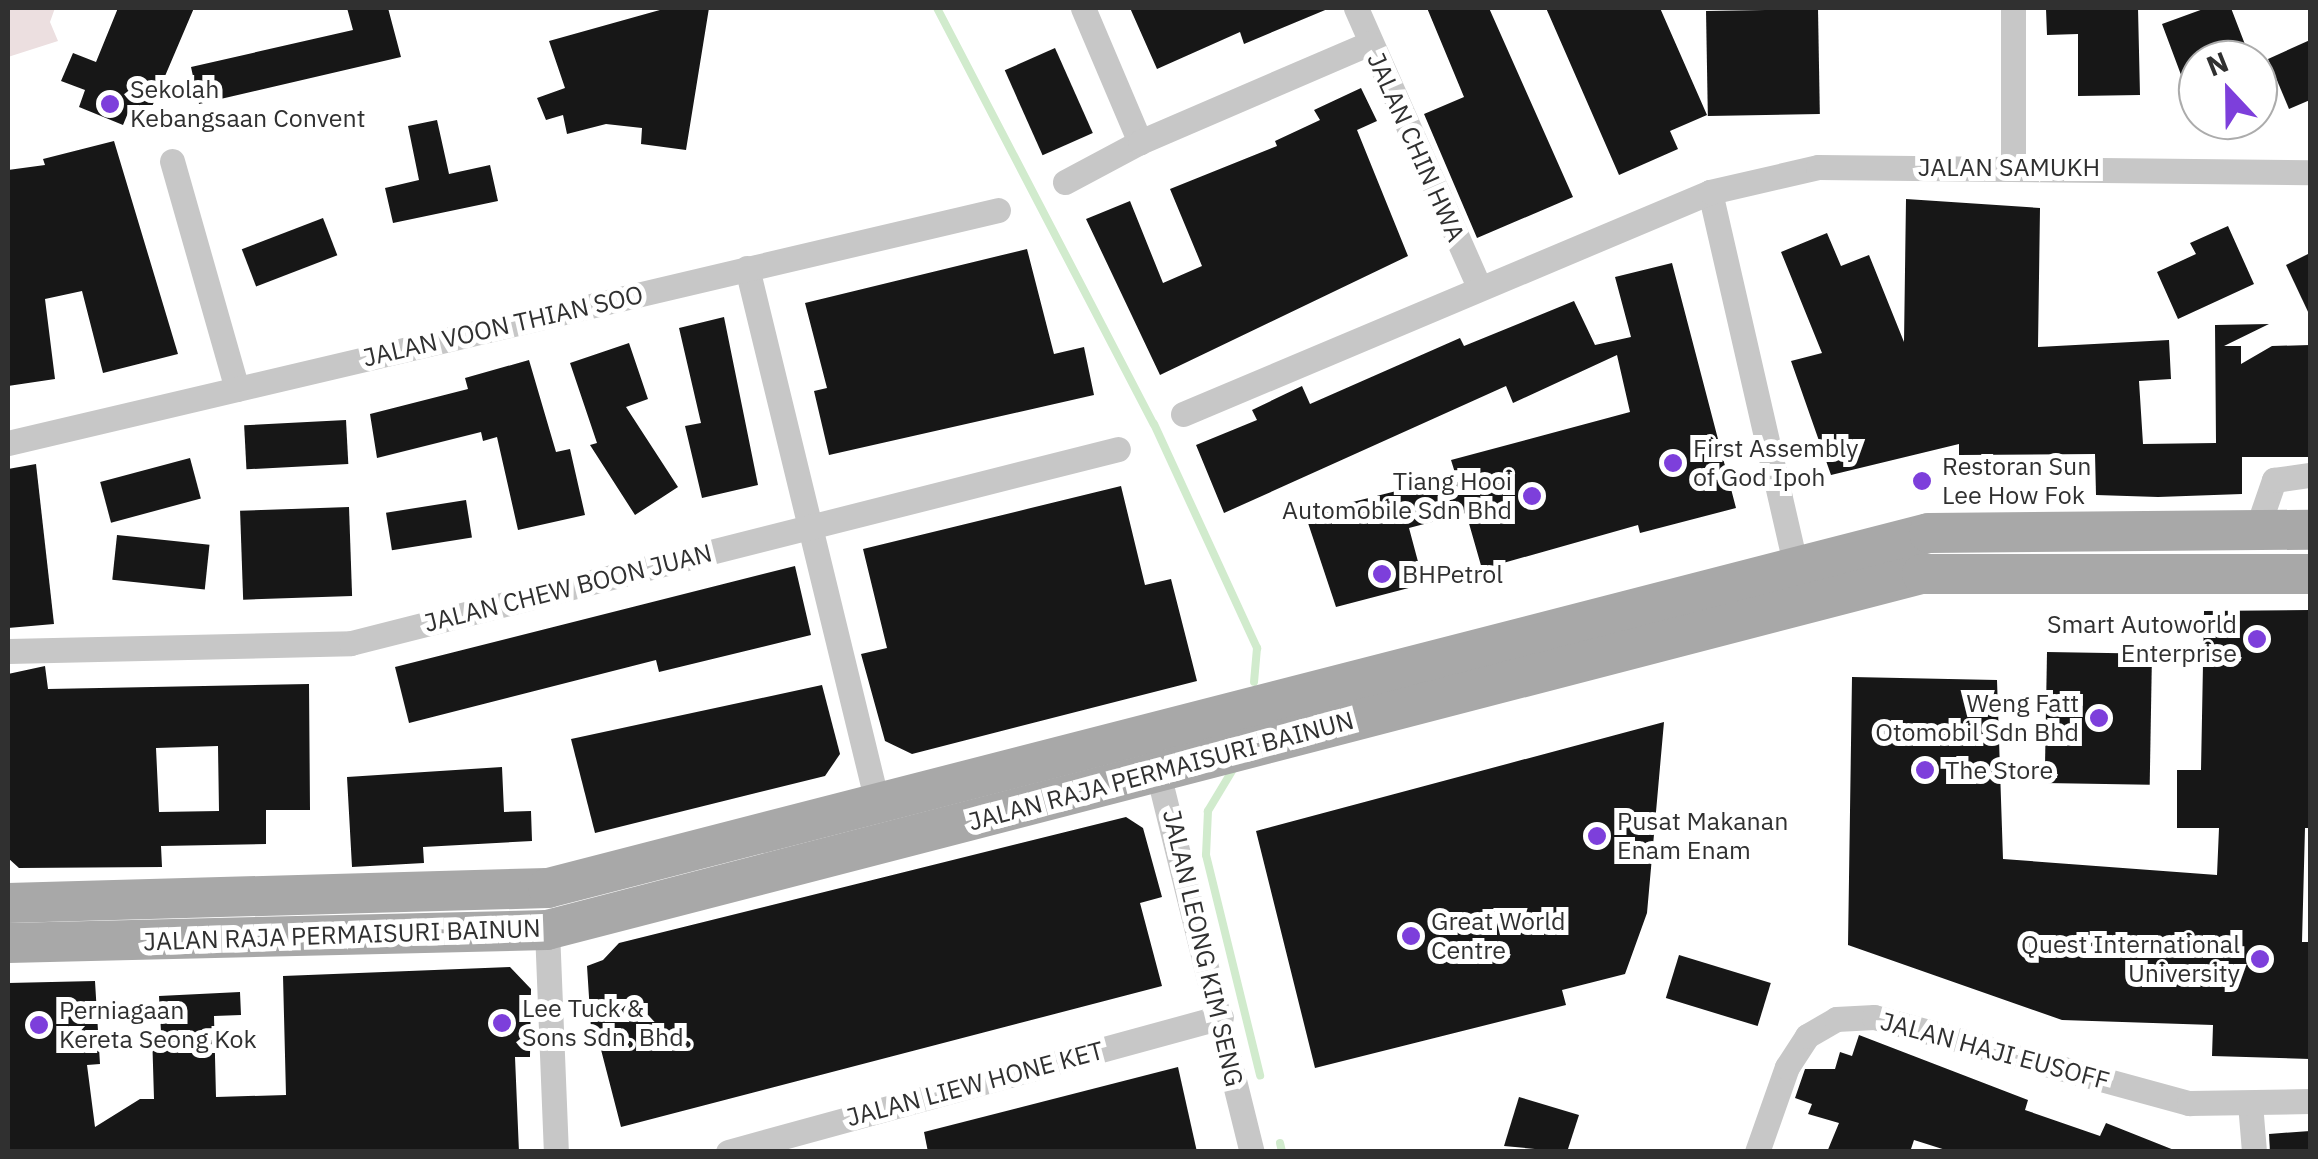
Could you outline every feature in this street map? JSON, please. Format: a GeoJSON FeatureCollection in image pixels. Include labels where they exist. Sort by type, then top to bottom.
{"type":"FeatureCollection","features":[{"type":"Feature","properties":{"kind":"main road","name":"JALAN RAJA PERMAISURI BAINUN"},"geometry":{"type":"LineString","coordinates":[[8,902],[548,888],[1795,562],[1928,532],[2264,529],[2310,534]]}},
{"type":"Feature","properties":{"kind":"main road","name":"JALAN RAJA PERMAISURI BAINUN"},"geometry":{"type":"LineString","coordinates":[[8,943],[548,930],[876,850],[1160,768],[1922,574],[2310,574]]}},
{"type":"Feature","properties":{"kind":"street"},"geometry":{"type":"LineString","coordinates":[[1083,8],[1140,142]]}},
{"type":"Feature","properties":{"kind":"street","name":"JALAN CHIN HWA"},"geometry":{"type":"LineString","coordinates":[[1356,8],[1478,285]]}},
{"type":"Feature","properties":{"kind":"street"},"geometry":{"type":"LineString","coordinates":[[2013,8],[2013,166]]}},
{"type":"Feature","properties":{"kind":"street"},"geometry":{"type":"LineString","coordinates":[[1065,182],[1140,142],[1370,43]]}},
{"type":"Feature","properties":{"kind":"street"},"geometry":{"type":"LineString","coordinates":[[172,161],[237,389]]}},
{"type":"Feature","properties":{"kind":"street","name":"JALAN SAMUKH"},"geometry":{"type":"LineString","coordinates":[[1184,414],[1478,285],[1710,192],[1818,167],[2310,172]]}},
{"type":"Feature","properties":{"kind":"street"},"geometry":{"type":"LineString","coordinates":[[1710,192],[1795,562]]}},
{"type":"Feature","properties":{"kind":"street","name":"JALAN VOON THIAN SOO"},"geometry":{"type":"LineString","coordinates":[[8,443],[998,210]]}},
{"type":"Feature","properties":{"kind":"street"},"geometry":{"type":"LineString","coordinates":[[747,268],[877,802]]}},
{"type":"Feature","properties":{"kind":"street","name":"JALAN CHEW BOON JUAN"},"geometry":{"type":"LineString","coordinates":[[8,651],[351,643],[1118,449]]}},
{"type":"Feature","properties":{"kind":"street"},"geometry":{"type":"LineString","coordinates":[[2264,529],[2274,480],[2310,474]]}},
{"type":"Feature","properties":{"kind":"street"},"geometry":{"type":"LineString","coordinates":[[1085,748],[1132,746],[1160,768]]}},
{"type":"Feature","properties":{"kind":"street","name":"JALAN LEONG KIM SENG"},"geometry":{"type":"LineString","coordinates":[[1160,768],[1252,1152]]}},
{"type":"Feature","properties":{"kind":"street"},"geometry":{"type":"LineString","coordinates":[[548,930],[556,1152]]}},
{"type":"Feature","properties":{"kind":"street","name":"JALAN LIEW HONE KET"},"geometry":{"type":"LineString","coordinates":[[728,1152],[800,1142],[1221,1017]]}},
{"type":"Feature","properties":{"kind":"street","name":"JALAN HAJI EUSOFF"},"geometry":{"type":"LineString","coordinates":[[1757,1152],[1787,1067],[1808,1036],[1836,1020],[1874,1017],[2189,1104],[2310,1101]]}},
{"type":"Feature","properties":{"kind":"street"},"geometry":{"type":"LineString","coordinates":[[2250,1103],[2254,1152]]}},
{"type":"Feature","properties":{"kind":"shaded area"},"geometry":{"type":"Polygon","coordinates":[[[8,8],[55,8],[50,22],[58,41],[8,57],[8,8]]]}},
{"type":"Feature","properties":{"kind":"building"},"geometry":{"type":"Polygon","coordinates":[[[118,8],[194,8],[148,116],[130,108],[123,125],[79,107],[85,90],[61,81],[73,53],[96,62],[118,8]]]}},
{"type":"Feature","properties":{"kind":"building"},"geometry":{"type":"Polygon","coordinates":[[[347,8],[388,8],[401,57],[199,104],[191,67],[353,30],[347,8]]]}},
{"type":"Feature","properties":{"kind":"building"},"geometry":{"type":"Polygon","coordinates":[[[667,8],[709,8],[686,150],[641,144],[642,128],[606,124],[567,134],[563,115],[546,120],[537,98],[565,88],[549,41],[667,8]]]}},
{"type":"Feature","properties":{"kind":"building"},"geometry":{"type":"Polygon","coordinates":[[[1130,8],[1330,8],[1244,44],[1240,32],[1157,69],[1130,8]]]}},
{"type":"Feature","properties":{"kind":"building"},"geometry":{"type":"Polygon","coordinates":[[[1427,8],[1489,8],[1573,197],[1477,238],[1424,114],[1464,97],[1427,8]]]}},
{"type":"Feature","properties":{"kind":"building"},"geometry":{"type":"Polygon","coordinates":[[[1546,8],[1660,8],[1707,115],[1670,131],[1678,149],[1619,175],[1546,8]]]}},
{"type":"Feature","properties":{"kind":"building"},"geometry":{"type":"Polygon","coordinates":[[[2138,8],[2140,95],[2078,96],[2078,34],[2047,35],[2046,9],[2138,8]]]}},
{"type":"Feature","properties":{"kind":"building"},"geometry":{"type":"Polygon","coordinates":[[[2206,8],[2231,8],[2243,40],[2178,40],[2178,67],[2162,24],[2206,8]]]}},
{"type":"Feature","properties":{"kind":"building"},"geometry":{"type":"Polygon","coordinates":[[[1818,9],[1820,114],[1708,116],[1706,11],[1818,9]]]}},
{"type":"Feature","properties":{"kind":"building"},"geometry":{"type":"Polygon","coordinates":[[[2310,40],[2310,100],[2289,109],[2278,83],[2278,54],[2310,40]]]}},
{"type":"Feature","properties":{"kind":"building"},"geometry":{"type":"Polygon","coordinates":[[[1055,48],[1093,133],[1043,155],[1005,70],[1055,48]]]}},
{"type":"Feature","properties":{"kind":"building"},"geometry":{"type":"Polygon","coordinates":[[[1361,88],[1377,121],[1357,130],[1408,256],[1160,375],[1086,219],[1130,201],[1163,283],[1202,266],[1170,189],[1277,146],[1275,141],[1320,120],[1314,110],[1361,88]]]}},
{"type":"Feature","properties":{"kind":"building"},"geometry":{"type":"Polygon","coordinates":[[[437,120],[449,174],[490,165],[498,201],[393,223],[385,188],[419,180],[408,126],[437,120]]]}},
{"type":"Feature","properties":{"kind":"building"},"geometry":{"type":"Polygon","coordinates":[[[114,141],[178,354],[103,373],[82,291],[45,299],[55,379],[8,386],[8,170],[45,165],[43,159],[114,141]]]}},
{"type":"Feature","properties":{"kind":"building"},"geometry":{"type":"Polygon","coordinates":[[[1906,199],[2040,208],[2038,347],[2169,340],[2171,379],[2139,381],[2143,444],[2216,443],[2215,325],[2269,324],[2224,346],[2241,346],[2241,364],[2272,346],[2310,345],[2310,457],[2242,457],[2242,494],[2096,495],[2095,454],[1959,455],[1959,444],[1831,475],[1791,361],[1822,353],[1781,252],[1827,233],[1841,266],[1869,255],[1904,342],[1906,199]]]}},
{"type":"Feature","properties":{"kind":"building"},"geometry":{"type":"Polygon","coordinates":[[[323,218],[337,255],[256,287],[242,249],[323,218]]]}},
{"type":"Feature","properties":{"kind":"building"},"geometry":{"type":"Polygon","coordinates":[[[2228,226],[2254,284],[2178,319],[2157,272],[2196,254],[2190,243],[2228,226]]]}},
{"type":"Feature","properties":{"kind":"building"},"geometry":{"type":"Polygon","coordinates":[[[1027,249],[1054,354],[1084,347],[1094,395],[829,455],[814,391],[827,388],[805,303],[1027,249]]]}},
{"type":"Feature","properties":{"kind":"building"},"geometry":{"type":"Polygon","coordinates":[[[2310,253],[2310,316],[2286,265],[2310,253]]]}},
{"type":"Feature","properties":{"kind":"building"},"geometry":{"type":"Polygon","coordinates":[[[1672,263],[1736,508],[1640,533],[1638,525],[1482,569],[1466,513],[1409,528],[1424,584],[1336,607],[1305,514],[1456,476],[1451,460],[1630,412],[1617,355],[1513,403],[1506,386],[1224,513],[1196,445],[1257,420],[1252,410],[1302,386],[1310,404],[1460,338],[1464,346],[1574,301],[1595,345],[1631,337],[1615,277],[1672,263]]]}},
{"type":"Feature","properties":{"kind":"building"},"geometry":{"type":"Polygon","coordinates":[[[724,317],[758,485],[702,498],[685,426],[701,423],[679,328],[724,317]]]}},
{"type":"Feature","properties":{"kind":"building"},"geometry":{"type":"Polygon","coordinates":[[[629,343],[648,399],[626,407],[678,487],[635,515],[590,445],[597,443],[570,363],[629,343]]]}},
{"type":"Feature","properties":{"kind":"building"},"geometry":{"type":"Polygon","coordinates":[[[529,360],[556,452],[570,449],[585,515],[518,530],[497,437],[483,441],[481,432],[377,458],[370,414],[468,389],[465,378],[529,360]]]}},
{"type":"Feature","properties":{"kind":"building"},"geometry":{"type":"Polygon","coordinates":[[[346,420],[348,464],[246,469],[244,425],[346,420]]]}},
{"type":"Feature","properties":{"kind":"building"},"geometry":{"type":"Polygon","coordinates":[[[190,458],[201,499],[111,523],[100,482],[190,458]]]}},
{"type":"Feature","properties":{"kind":"building"},"geometry":{"type":"Polygon","coordinates":[[[36,464],[54,624],[8,628],[8,469],[36,464]]]}},
{"type":"Feature","properties":{"kind":"building"},"geometry":{"type":"Polygon","coordinates":[[[1121,486],[1145,585],[1171,579],[1197,681],[912,754],[885,741],[861,654],[887,648],[863,549],[1121,486]]]}},
{"type":"Feature","properties":{"kind":"building"},"geometry":{"type":"Polygon","coordinates":[[[466,500],[472,538],[392,550],[386,513],[466,500]]]}},
{"type":"Feature","properties":{"kind":"building"},"geometry":{"type":"Polygon","coordinates":[[[349,507],[352,596],[243,600],[240,511],[349,507]]]}},
{"type":"Feature","properties":{"kind":"building"},"geometry":{"type":"Polygon","coordinates":[[[117,535],[209,545],[205,589],[112,580],[117,535]]]}},
{"type":"Feature","properties":{"kind":"building"},"geometry":{"type":"Polygon","coordinates":[[[795,566],[811,635],[659,672],[656,660],[409,723],[395,667],[795,566]]]}},
{"type":"Feature","properties":{"kind":"building"},"geometry":{"type":"Polygon","coordinates":[[[2310,610],[2310,828],[2305,828],[2302,942],[2310,942],[2310,1059],[2212,1056],[2213,1025],[2062,1020],[1848,945],[1852,677],[1997,680],[2003,859],[2217,875],[2219,828],[2177,828],[2177,770],[2201,770],[2204,611],[2310,610]]]}},
{"type":"Feature","properties":{"kind":"building","name":"Weng Fatt Otomobil Sdn Bhd"},"geometry":{"type":"Polygon","coordinates":[[[2047,652],[2152,654],[2150,785],[2045,783],[2047,652]]]}},
{"type":"Feature","properties":{"kind":"building"},"geometry":{"type":"Polygon","coordinates":[[[45,666],[48,689],[309,684],[310,810],[266,810],[266,844],[161,846],[162,867],[19,868],[8,858],[8,674],[45,666]],[[218,746],[156,748],[159,812],[219,811],[218,746]]]}},
{"type":"Feature","properties":{"kind":"building"},"geometry":{"type":"Polygon","coordinates":[[[822,685],[840,754],[825,776],[595,833],[571,739],[822,685]]]}},
{"type":"Feature","properties":{"kind":"building"},"geometry":{"type":"Polygon","coordinates":[[[1664,722],[1647,913],[1625,974],[1562,990],[1566,1005],[1315,1068],[1256,831],[1664,722]]]}},
{"type":"Feature","properties":{"kind":"building"},"geometry":{"type":"Polygon","coordinates":[[[502,767],[504,812],[531,811],[532,841],[423,847],[424,863],[352,867],[347,777],[502,767]]]}},
{"type":"Feature","properties":{"kind":"building"},"geometry":{"type":"Polygon","coordinates":[[[1126,817],[1143,828],[1162,897],[1140,903],[1162,986],[621,1127],[599,1042],[592,1044],[587,966],[603,960],[619,943],[1126,817]]]}},
{"type":"Feature","properties":{"kind":"building"},"geometry":{"type":"Polygon","coordinates":[[[1679,955],[1771,983],[1758,1026],[1666,998],[1679,955]]]}},
{"type":"Feature","properties":{"kind":"building"},"geometry":{"type":"Polygon","coordinates":[[[510,967],[531,989],[530,1057],[515,1057],[519,1152],[8,1152],[8,983],[95,981],[100,1064],[87,1065],[95,1127],[140,1099],[154,1099],[152,1032],[161,1032],[159,996],[240,992],[241,1015],[214,1016],[216,1097],[286,1095],[283,976],[510,967]]]}},
{"type":"Feature","properties":{"kind":"building"},"geometry":{"type":"Polygon","coordinates":[[[1859,1035],[2028,1100],[2025,1110],[2100,1136],[2106,1123],[2179,1152],[1952,1152],[1914,1140],[1910,1152],[1827,1152],[1839,1123],[1808,1114],[1812,1104],[1795,1098],[1805,1069],[1835,1069],[1840,1052],[1852,1056],[1859,1035]]]}},
{"type":"Feature","properties":{"kind":"building"},"geometry":{"type":"Polygon","coordinates":[[[1178,1067],[1197,1152],[928,1152],[924,1132],[1178,1067]]]}},
{"type":"Feature","properties":{"kind":"building"},"geometry":{"type":"Polygon","coordinates":[[[1519,1097],[1579,1115],[1567,1152],[1504,1146],[1519,1097]]]}},
{"type":"Feature","properties":{"kind":"building"},"geometry":{"type":"Polygon","coordinates":[[[2310,1131],[2310,1152],[2270,1152],[2269,1134],[2310,1131]]]}},
{"type":"Feature","properties":{"kind":"waterway"},"geometry":{"type":"LineString","coordinates":[[937,8],[1154,424],[1257,648],[1254,682]]}},
{"type":"Feature","properties":{"kind":"waterway"},"geometry":{"type":"LineString","coordinates":[[1232,771],[1208,811],[1206,855],[1260,1075]]}},
{"type":"Feature","properties":{"kind":"waterway"},"geometry":{"type":"LineString","coordinates":[[1280,1143],[1282,1152]]}},
{"type":"Feature","properties":{"kind":"place","name":"Sekolah Kebangsaan Convent"},"geometry":{"type":"Point","coordinates":[110,104]}},
{"type":"Feature","properties":{"kind":"place","name":"First Assembly of God Ipoh"},"geometry":{"type":"Point","coordinates":[1673,463]}},
{"type":"Feature","properties":{"kind":"place","name":"Restoran Sun Lee How Fok"},"geometry":{"type":"Point","coordinates":[1922,481]}},
{"type":"Feature","properties":{"kind":"place","name":"Tiang Hooi Automobile Sdn Bhd"},"geometry":{"type":"Point","coordinates":[1532,496]}},
{"type":"Feature","properties":{"kind":"place","name":"BHPetrol"},"geometry":{"type":"Point","coordinates":[1382,574]}},
{"type":"Feature","properties":{"kind":"place","name":"Smart Autoworld Enterprise"},"geometry":{"type":"Point","coordinates":[2257,639]}},
{"type":"Feature","properties":{"kind":"place","name":"Weng Fatt Otomobil Sdn Bhd"},"geometry":{"type":"Point","coordinates":[2099,718]}},
{"type":"Feature","properties":{"kind":"place","name":"The Store"},"geometry":{"type":"Point","coordinates":[1925,770]}},
{"type":"Feature","properties":{"kind":"place","name":"Pusat Makanan Enam Enam"},"geometry":{"type":"Point","coordinates":[1597,836]}},
{"type":"Feature","properties":{"kind":"place","name":"Great World Centre"},"geometry":{"type":"Point","coordinates":[1411,936]}},
{"type":"Feature","properties":{"kind":"place","name":"Quest International University"},"geometry":{"type":"Point","coordinates":[2260,959]}},
{"type":"Feature","properties":{"kind":"place","name":"Lee Tuck & Sons Sdn. Bhd."},"geometry":{"type":"Point","coordinates":[502,1023]}},
{"type":"Feature","properties":{"kind":"place","name":"Perniagaan Kereta Seong Kok"},"geometry":{"type":"Point","coordinates":[39,1025]}}]}
